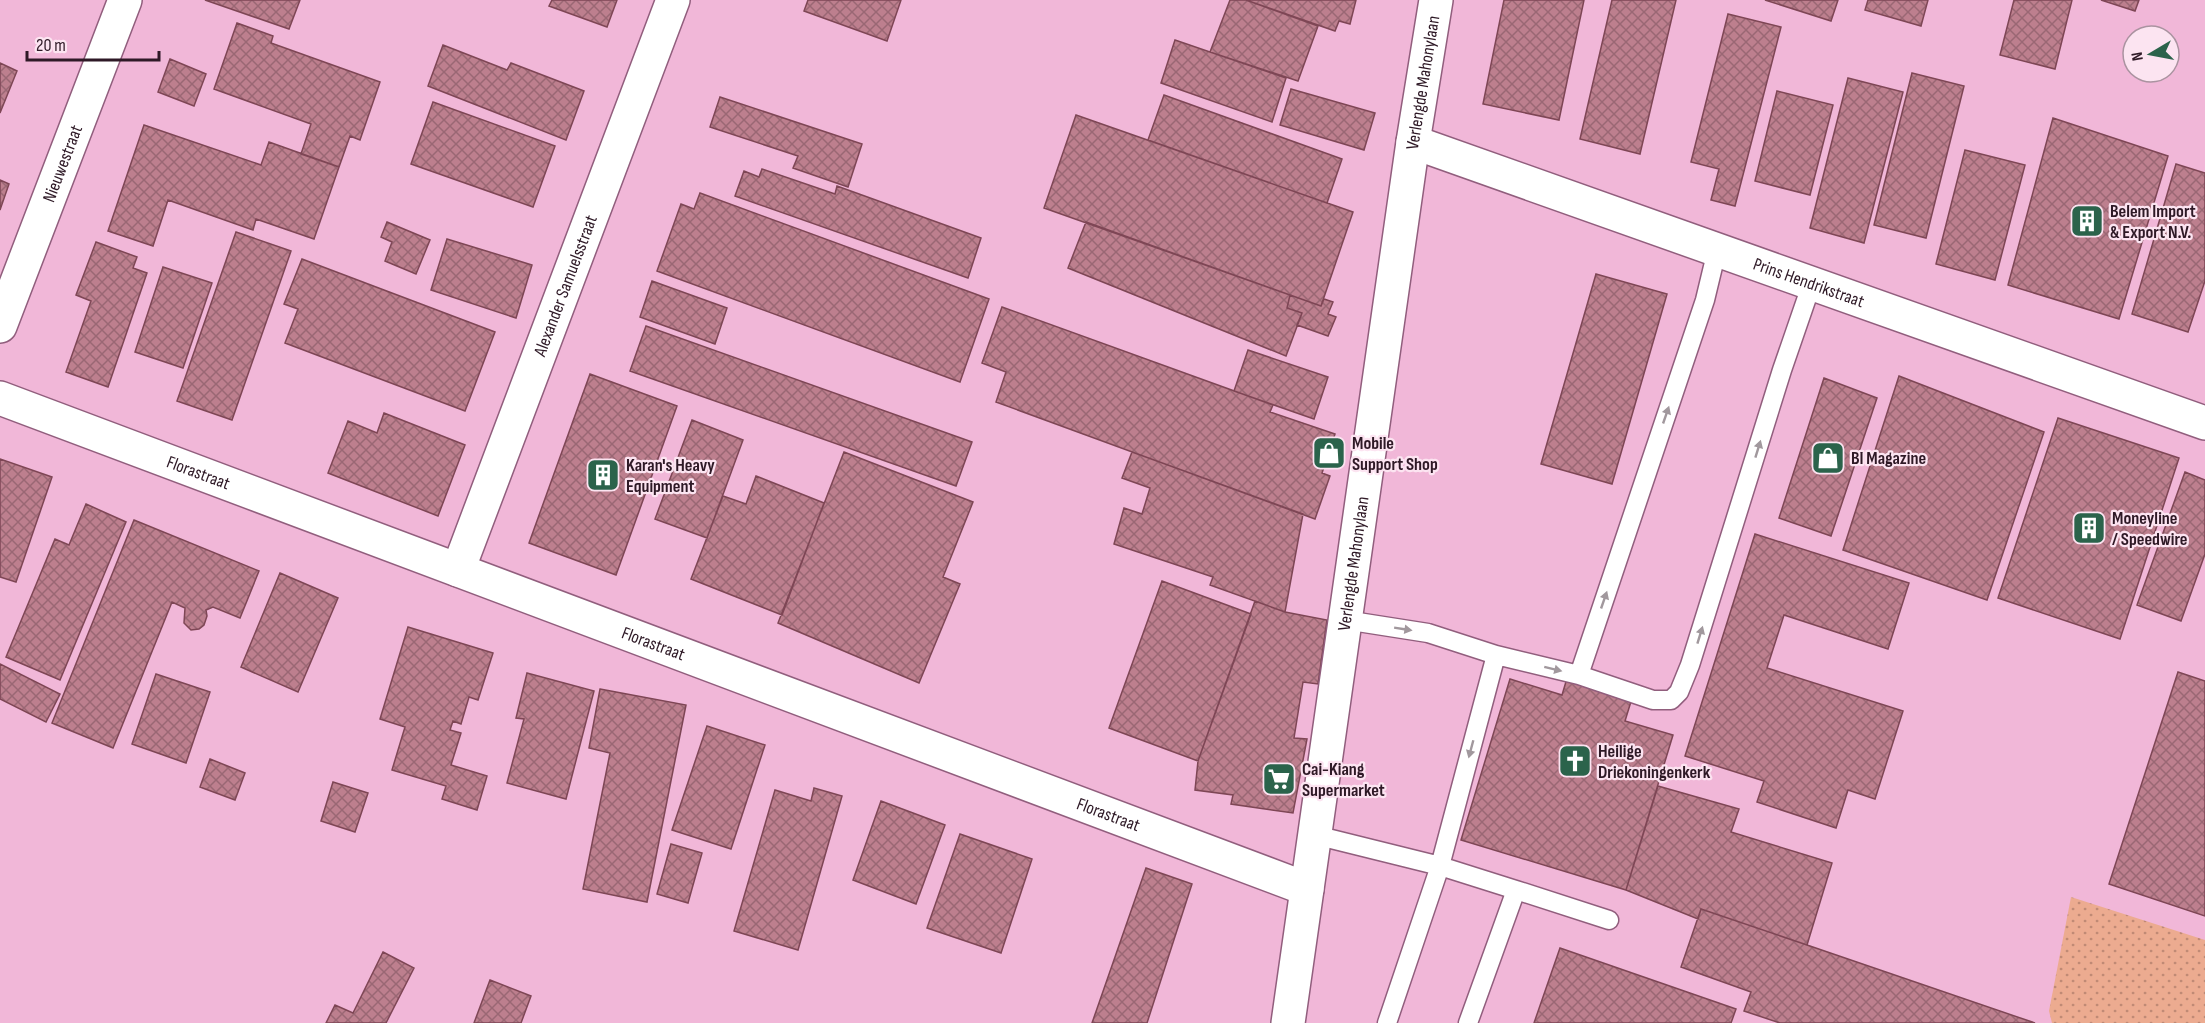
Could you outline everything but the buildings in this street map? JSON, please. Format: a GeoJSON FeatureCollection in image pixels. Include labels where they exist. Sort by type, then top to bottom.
{"type":"FeatureCollection","features":[{"type":"Feature","properties":{"kind":"street","name":"Nieuwestraat"},"geometry":{"type":"LineString","coordinates":[[0,326],[125,0]]}},
{"type":"Feature","properties":{"kind":"street","name":"Alexander Samuelsstraat"},"geometry":{"type":"LineString","coordinates":[[458,570],[674,0]]}},
{"type":"Feature","properties":{"kind":"street","name":"Verlengde Mahonylaan"},"geometry":{"type":"LineString","coordinates":[[1288,1023],[1413,142],[1436,0]]}},
{"type":"Feature","properties":{"kind":"street","name":"Prins Hendrikstraat"},"geometry":{"type":"LineString","coordinates":[[1413,142],[2205,423]]}},
{"type":"Feature","properties":{"kind":"street","name":"Florastraat"},"geometry":{"type":"LineString","coordinates":[[0,398],[1307,889]]}},
{"type":"Feature","properties":{"kind":"lane"},"geometry":{"type":"LineString","coordinates":[[1579,675],[1705,300],[1717,250]]}},
{"type":"Feature","properties":{"kind":"lane"},"geometry":{"type":"LineString","coordinates":[[1345,620],[1428,633],[1496,655],[1579,675],[1653,700],[1671,700],[1679,692],[1690,665],[1782,370],[1812,283]]}},
{"type":"Feature","properties":{"kind":"lane"},"geometry":{"type":"LineString","coordinates":[[1387,1023],[1440,866],[1496,655]]}},
{"type":"Feature","properties":{"kind":"lane"},"geometry":{"type":"LineString","coordinates":[[1315,835],[1440,866],[1609,920]]}},
{"type":"Feature","properties":{"kind":"lane"},"geometry":{"type":"LineString","coordinates":[[1468,1023],[1516,890]]}},
{"type":"Feature","properties":{"kind":"shaded area"},"geometry":{"type":"Polygon","coordinates":[[[2071,897],[2205,940],[2205,1023],[2052,1023],[2049,1011],[2071,897]]]}},
{"type":"Feature","properties":{"kind":"place","name":"Belem Import & Export N.V."},"geometry":{"type":"Point","coordinates":[2087,221]}},
{"type":"Feature","properties":{"kind":"place","name":"Mobile Support Shop"},"geometry":{"type":"Point","coordinates":[1329,453]}},
{"type":"Feature","properties":{"kind":"place","name":"BI Magazine"},"geometry":{"type":"Point","coordinates":[1828,458]}},
{"type":"Feature","properties":{"kind":"place","name":"Karan's Heavy Equipment"},"geometry":{"type":"Point","coordinates":[603,475]}},
{"type":"Feature","properties":{"kind":"place","name":"Moneyline / Speedwire"},"geometry":{"type":"Point","coordinates":[2089,528]}},
{"type":"Feature","properties":{"kind":"place","name":"Heilige Driekoningenkerk"},"geometry":{"type":"Point","coordinates":[1575,761]}},
{"type":"Feature","properties":{"kind":"place","name":"Cai-Kiang Supermarket"},"geometry":{"type":"Point","coordinates":[1279,779]}}]}
